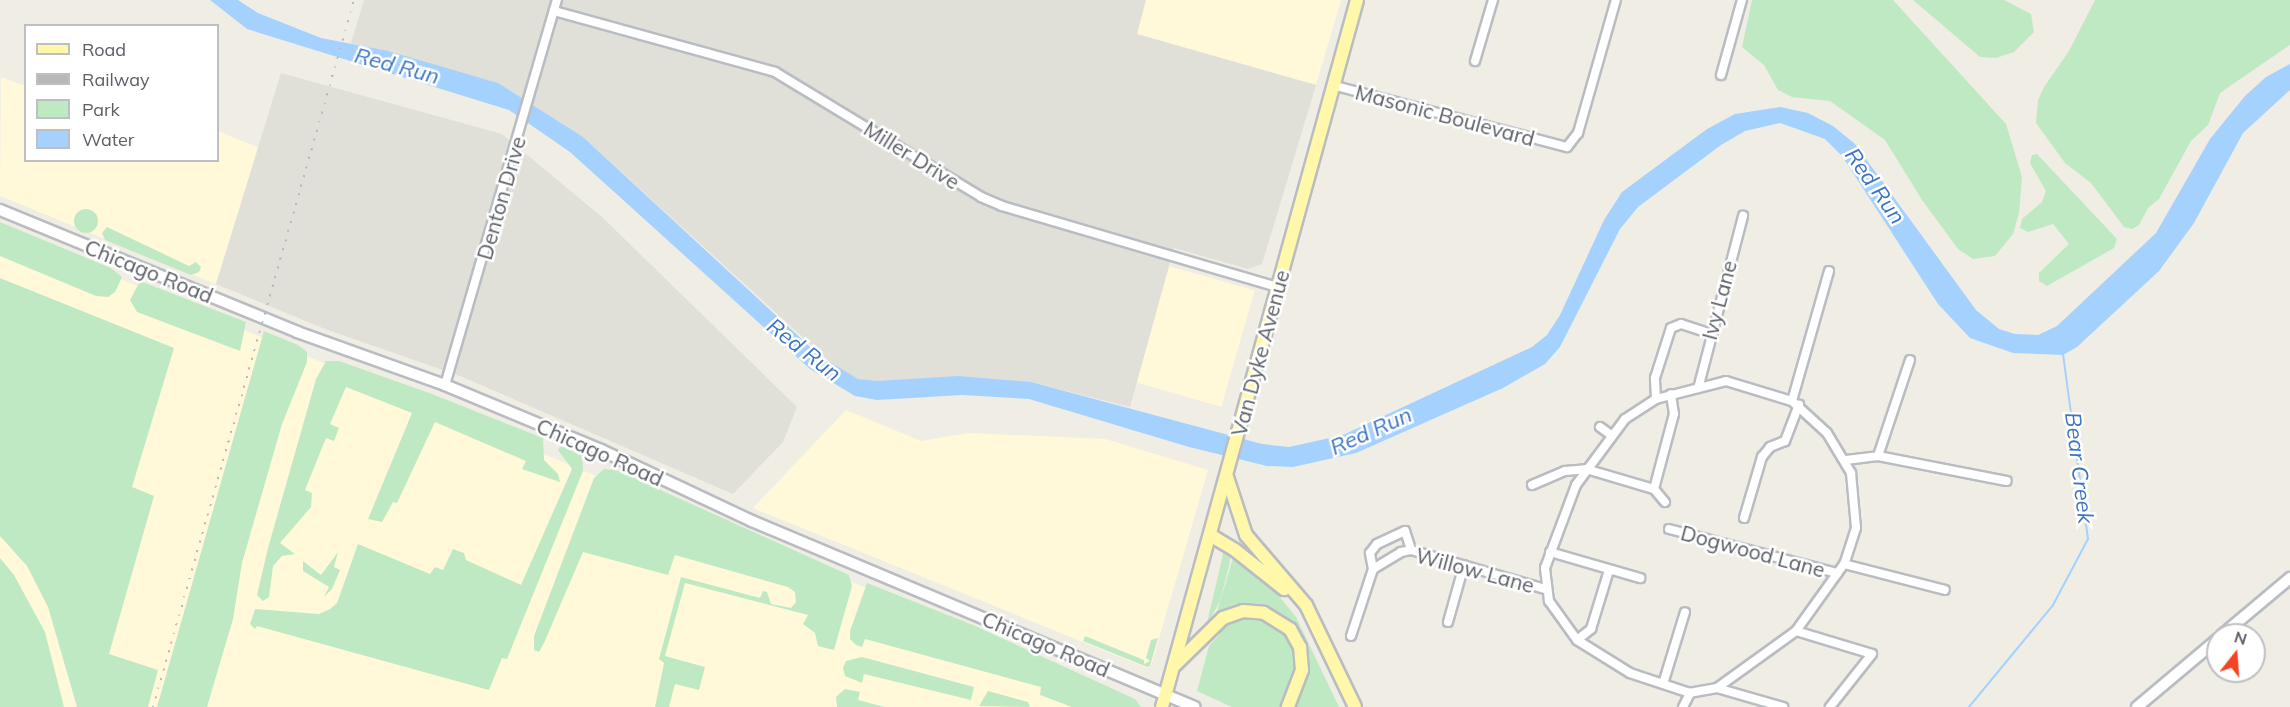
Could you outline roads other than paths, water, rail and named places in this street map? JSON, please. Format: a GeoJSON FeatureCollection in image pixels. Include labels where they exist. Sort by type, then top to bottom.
{"type":"FeatureCollection","features":[{"type":"Feature","properties":{"kind":"main road","name":"Van Dyke Avenue"},"geometry":{"type":"LineString","coordinates":[[1164,701],[1357,0]]}},
{"type":"Feature","properties":{"kind":"main road","name":"Chicago Road"},"geometry":{"type":"LineString","coordinates":[[0,210],[297,332],[445,385],[601,450],[752,521],[1164,701],[1195,707]]}},
{"type":"Feature","properties":{"kind":"main road"},"geometry":{"type":"LineString","coordinates":[[1227,477],[1246,535],[1306,605],[1355,707]]}},
{"type":"Feature","properties":{"kind":"main road"},"geometry":{"type":"LineString","coordinates":[[1210,535],[1235,550],[1284,590],[1303,617],[1346,707]]}},
{"type":"Feature","properties":{"kind":"main road"},"geometry":{"type":"LineString","coordinates":[[2236,623],[2290,578]]}},
{"type":"Feature","properties":{"kind":"main road"},"geometry":{"type":"LineString","coordinates":[[1174,666],[1223,618],[1243,611],[1264,613],[1290,629],[1300,647],[1302,670],[1288,707]]}},
{"type":"Feature","properties":{"kind":"main road"},"geometry":{"type":"LineString","coordinates":[[2137,707],[2206,649]]}},
{"type":"Feature","properties":{"kind":"street","name":"Denton Drive"},"geometry":{"type":"LineString","coordinates":[[445,385],[533,91],[557,0]]}},
{"type":"Feature","properties":{"kind":"street"},"geometry":{"type":"LineString","coordinates":[[1475,61],[1492,0]]}},
{"type":"Feature","properties":{"kind":"street","name":"Masonic Boulevard"},"geometry":{"type":"LineString","coordinates":[[1332,85],[1558,145],[1573,143],[1578,133],[1616,0]]}},
{"type":"Feature","properties":{"kind":"street"},"geometry":{"type":"LineString","coordinates":[[1721,75],[1742,0]]}},
{"type":"Feature","properties":{"kind":"street","name":"Miller Drive"},"geometry":{"type":"LineString","coordinates":[[554,11],[775,72],[981,197],[1002,206],[1277,287]]}},
{"type":"Feature","properties":{"kind":"street","name":"Ivy Lane"},"geometry":{"type":"LineString","coordinates":[[1699,385],[1709,333],[1743,216]]}},
{"type":"Feature","properties":{"kind":"street"},"geometry":{"type":"LineString","coordinates":[[1744,518],[1762,457],[1770,447],[1785,441],[1829,271]]}},
{"type":"Feature","properties":{"kind":"street"},"geometry":{"type":"LineString","coordinates":[[1656,399],[1654,378],[1671,328],[1681,324],[1709,333]]}},
{"type":"Feature","properties":{"kind":"street"},"geometry":{"type":"LineString","coordinates":[[1878,456],[1910,360]]}},
{"type":"Feature","properties":{"kind":"street"},"geometry":{"type":"LineString","coordinates":[[1740,382],[1795,403],[1846,460],[1855,486],[1857,514],[1844,564],[1796,632],[1717,688],[1690,693],[1605,661],[1577,640],[1560,621],[1545,589],[1550,552],[1568,500],[1586,469],[1611,435],[1635,410],[1656,399],[1699,385],[1740,382]]}},
{"type":"Feature","properties":{"kind":"street"},"geometry":{"type":"LineString","coordinates":[[1654,489],[1674,414],[1671,394]]}},
{"type":"Feature","properties":{"kind":"street"},"geometry":{"type":"LineString","coordinates":[[1600,427],[1611,435]]}},
{"type":"Feature","properties":{"kind":"street"},"geometry":{"type":"LineString","coordinates":[[1846,460],[1878,456],[2007,482]]}},
{"type":"Feature","properties":{"kind":"street"},"geometry":{"type":"LineString","coordinates":[[1532,486],[1565,471],[1586,469],[1654,489],[1665,502]]}},
{"type":"Feature","properties":{"kind":"street","name":"Dogwood Lane"},"geometry":{"type":"LineString","coordinates":[[1669,529],[1837,573]]}},
{"type":"Feature","properties":{"kind":"street"},"geometry":{"type":"LineString","coordinates":[[1351,636],[1373,568],[1370,553],[1377,544],[1405,531],[1411,550]]}},
{"type":"Feature","properties":{"kind":"street","name":"Willow Lane"},"geometry":{"type":"LineString","coordinates":[[1373,568],[1393,555],[1411,550],[1545,589]]}},
{"type":"Feature","properties":{"kind":"street"},"geometry":{"type":"LineString","coordinates":[[1550,552],[1640,578]]}},
{"type":"Feature","properties":{"kind":"street"},"geometry":{"type":"LineString","coordinates":[[1844,564],[1945,590]]}},
{"type":"Feature","properties":{"kind":"street"},"geometry":{"type":"LineString","coordinates":[[1448,622],[1464,565]]}},
{"type":"Feature","properties":{"kind":"street"},"geometry":{"type":"LineString","coordinates":[[1577,640],[1591,628],[1609,570]]}},
{"type":"Feature","properties":{"kind":"street"},"geometry":{"type":"LineString","coordinates":[[1663,684],[1685,612]]}},
{"type":"Feature","properties":{"kind":"street"},"geometry":{"type":"LineString","coordinates":[[1796,632],[1872,654],[1830,707]]}},
{"type":"Feature","properties":{"kind":"street"},"geometry":{"type":"LineString","coordinates":[[1717,688],[1783,707]]}},
{"type":"Feature","properties":{"kind":"street"},"geometry":{"type":"LineString","coordinates":[[1683,707],[1690,693]]}},
{"type":"Feature","properties":{"kind":"water","name":"Red Run"},"geometry":{"type":"Polygon","coordinates":[[[210,0],[238,0],[258,13],[321,38],[388,51],[498,83],[583,137],[820,356],[858,379],[878,381],[958,376],[1031,382],[1262,444],[1289,447],[1343,435],[1532,347],[1547,335],[1560,315],[1604,220],[1622,192],[1707,129],[1735,114],[1780,107],[1808,113],[1833,126],[1855,144],[1976,310],[1999,329],[2015,334],[2038,335],[2057,326],[2156,233],[2210,139],[2245,96],[2266,77],[2290,64],[2290,90],[2243,133],[2194,223],[2159,271],[2077,347],[2063,355],[2013,353],[1970,338],[1938,304],[1842,156],[1825,139],[1780,123],[1745,131],[1721,145],[1638,207],[1620,229],[1560,347],[1545,364],[1503,388],[1356,453],[1293,467],[1267,466],[1189,447],[1029,399],[962,395],[877,400],[855,396],[810,369],[570,152],[509,110],[247,29],[210,0]]]}},
{"type":"Feature","properties":{"kind":"waterway","name":"Bear Creek"},"geometry":{"type":"LineString","coordinates":[[1969,707],[2053,605],[2088,539],[2063,354]]}},
{"type":"Feature","properties":{"kind":"railway"},"geometry":{"type":"LineString","coordinates":[[153,707],[354,0]]}}]}
